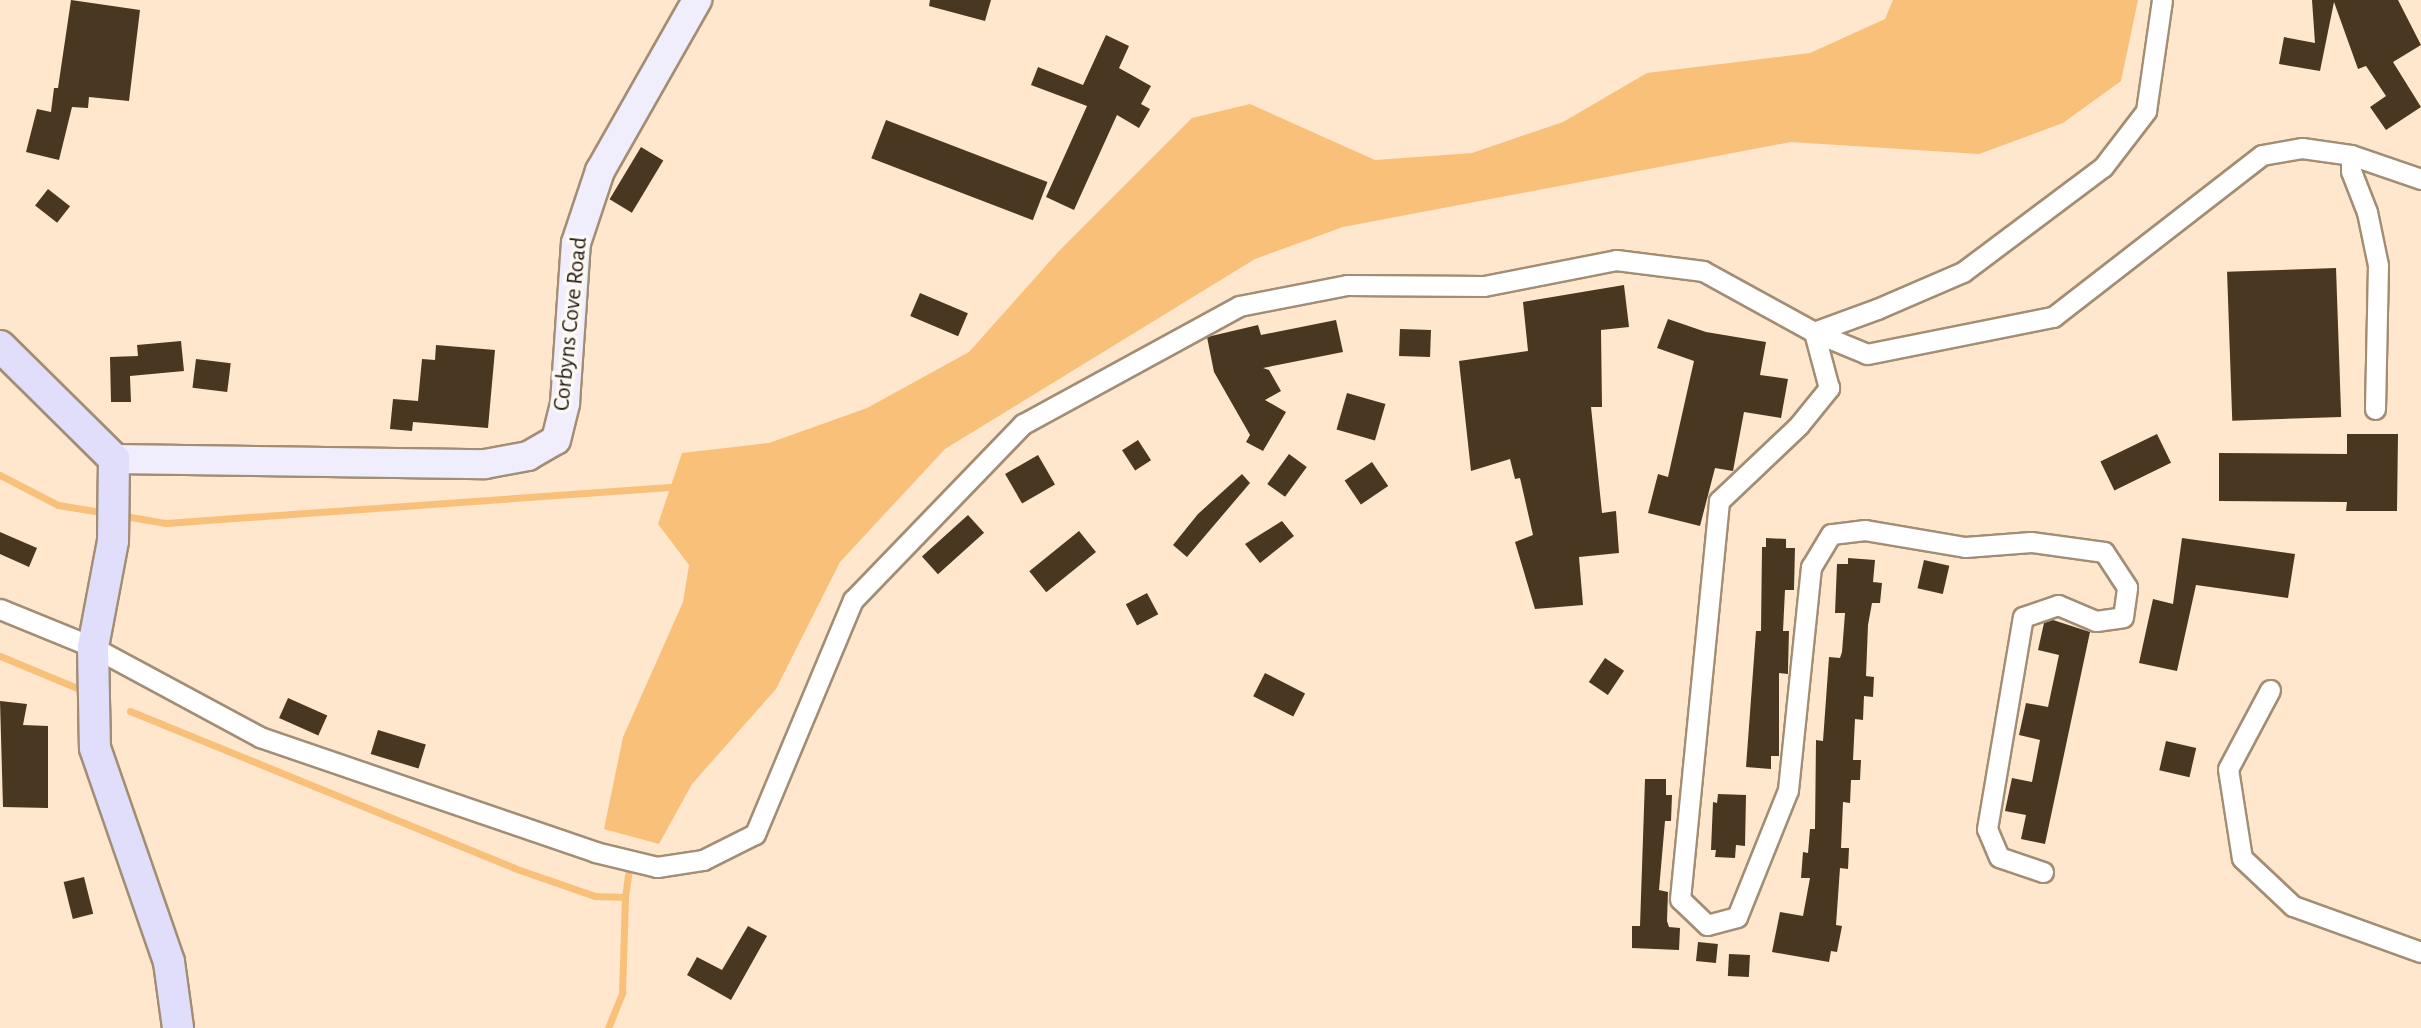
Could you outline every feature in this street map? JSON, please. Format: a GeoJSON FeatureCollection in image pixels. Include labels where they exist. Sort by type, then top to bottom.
{"type":"FeatureCollection","features":[{"type":"Feature","properties":{"kind":"main road","name":"Corbyns Cove Road"},"geometry":{"type":"LineString","coordinates":[[114,459],[485,464],[528,456],[555,440],[565,403],[576,243],[600,171],[697,0]]}},
{"type":"Feature","properties":{"kind":"main road"},"geometry":{"type":"LineString","coordinates":[[0,346],[114,459],[113,541],[93,647],[95,748],[169,962],[178,1028]]}},
{"type":"Feature","properties":{"kind":"street"},"geometry":{"type":"LineString","coordinates":[[1814,332],[1962,272],[2103,167],[2146,111],[2162,0]]}},
{"type":"Feature","properties":{"kind":"street"},"geometry":{"type":"LineString","coordinates":[[0,609],[93,647],[273,741],[595,852],[657,867],[703,860],[755,834],[853,600],[1023,424],[1239,306],[1347,285],[1484,286],[1616,260],[1703,271],[1814,332],[1867,354],[2053,317],[2262,155],[2302,148],[2351,155],[2421,179]]}},
{"type":"Feature","properties":{"kind":"street"},"geometry":{"type":"LineString","coordinates":[[2351,155],[2351,172],[2367,212],[2378,264],[2375,410]]}},
{"type":"Feature","properties":{"kind":"street"},"geometry":{"type":"LineString","coordinates":[[1814,332],[1829,388],[1799,425],[1719,501],[1680,898],[1707,925],[1737,917],[1788,790],[1811,567],[1831,534],[1865,530],[1965,547],[2031,542],[2104,552],[2127,587],[2123,617],[2096,621],[2058,605],[2023,617],[1987,829],[1999,857],[2043,872]]}},
{"type":"Feature","properties":{"kind":"street"},"geometry":{"type":"LineString","coordinates":[[2270,690],[2228,769],[2242,859],[2293,906],[2421,952]]}},
{"type":"Feature","properties":{"kind":"shaded area"},"geometry":{"type":"Polygon","coordinates":[[[1893,0],[2138,0],[2121,81],[2063,123],[1979,154],[1791,142],[1343,227],[1255,259],[945,449],[840,562],[776,689],[692,784],[659,844],[604,829],[623,737],[683,602],[689,565],[658,524],[682,453],[769,443],[867,408],[969,352],[1059,251],[1192,118],[1250,104],[1375,160],[1472,153],[1563,122],[1647,73],[1810,53],[1885,19],[1893,0]]]}},
{"type":"Feature","properties":{"kind":"building"},"geometry":{"type":"Polygon","coordinates":[[[71,0],[140,10],[129,101],[89,97],[88,108],[72,107],[59,160],[26,152],[37,109],[51,112],[54,88],[58,88],[71,0]]]}},
{"type":"Feature","properties":{"kind":"building"},"geometry":{"type":"Polygon","coordinates":[[[930,0],[991,0],[985,21],[929,6],[930,0]]]}},
{"type":"Feature","properties":{"kind":"building"},"geometry":{"type":"Polygon","coordinates":[[[2312,0],[2398,0],[2421,45],[2393,62],[2421,107],[2386,130],[2370,107],[2386,96],[2366,66],[2358,69],[2334,2],[2320,71],[2279,64],[2284,37],[2315,43],[2312,0]]]}},
{"type":"Feature","properties":{"kind":"building"},"geometry":{"type":"Polygon","coordinates":[[[1106,35],[1129,46],[1119,68],[1151,86],[1141,104],[1150,109],[1139,128],[1117,115],[1074,210],[1046,197],[1087,106],[1031,85],[1038,67],[1083,85],[1106,35]]]}},
{"type":"Feature","properties":{"kind":"building"},"geometry":{"type":"Polygon","coordinates":[[[886,120],[1048,182],[1033,220],[871,158],[886,120]]]}},
{"type":"Feature","properties":{"kind":"building"},"geometry":{"type":"Polygon","coordinates":[[[641,147],[663,160],[632,213],[610,199],[641,147]]]}},
{"type":"Feature","properties":{"kind":"building"},"geometry":{"type":"Polygon","coordinates":[[[48,189],[70,206],[57,223],[35,206],[48,189]]]}},
{"type":"Feature","properties":{"kind":"building"},"geometry":{"type":"Polygon","coordinates":[[[2336,268],[2341,417],[2232,421],[2227,272],[2336,268]]]}},
{"type":"Feature","properties":{"kind":"building"},"geometry":{"type":"Polygon","coordinates":[[[1624,285],[1629,327],[1601,330],[1602,407],[1591,407],[1602,513],[1616,511],[1619,553],[1579,557],[1583,605],[1535,609],[1515,542],[1533,535],[1520,478],[1515,479],[1510,459],[1471,471],[1459,361],[1528,351],[1523,302],[1624,285]]]}},
{"type":"Feature","properties":{"kind":"building"},"geometry":{"type":"Polygon","coordinates":[[[920,293],[968,313],[958,336],[910,316],[920,293]]]}},
{"type":"Feature","properties":{"kind":"building"},"geometry":{"type":"Polygon","coordinates":[[[1668,319],[1706,332],[1766,342],[1760,375],[1788,379],[1781,418],[1744,412],[1733,471],[1715,468],[1700,526],[1648,513],[1658,474],[1668,477],[1694,361],[1657,348],[1668,319]]]}},
{"type":"Feature","properties":{"kind":"building"},"geometry":{"type":"Polygon","coordinates":[[[1336,320],[1343,352],[1263,368],[1269,370],[1281,391],[1265,400],[1286,412],[1263,451],[1246,442],[1250,435],[1214,372],[1207,337],[1258,325],[1261,335],[1336,320]]]}},
{"type":"Feature","properties":{"kind":"building"},"geometry":{"type":"Polygon","coordinates":[[[1400,329],[1431,330],[1430,357],[1399,356],[1400,329]]]}},
{"type":"Feature","properties":{"kind":"building"},"geometry":{"type":"Polygon","coordinates":[[[181,341],[184,371],[130,376],[131,402],[111,402],[110,357],[138,356],[137,345],[181,341]]]}},
{"type":"Feature","properties":{"kind":"building"},"geometry":{"type":"Polygon","coordinates":[[[436,345],[495,350],[488,428],[413,422],[412,431],[390,429],[393,399],[418,401],[422,359],[435,360],[436,345]]]}},
{"type":"Feature","properties":{"kind":"building"},"geometry":{"type":"Polygon","coordinates":[[[196,359],[231,363],[227,392],[192,388],[196,359]]]}},
{"type":"Feature","properties":{"kind":"building"},"geometry":{"type":"Polygon","coordinates":[[[1347,393],[1385,404],[1375,441],[1337,430],[1347,393]]]}},
{"type":"Feature","properties":{"kind":"building"},"geometry":{"type":"Polygon","coordinates":[[[2157,434],[2171,463],[2114,490],[2100,462],[2157,434]]]}},
{"type":"Feature","properties":{"kind":"building"},"geometry":{"type":"Polygon","coordinates":[[[2347,434],[2398,434],[2397,511],[2346,511],[2347,502],[2219,501],[2219,453],[2347,454],[2347,434]]]}},
{"type":"Feature","properties":{"kind":"building"},"geometry":{"type":"Polygon","coordinates":[[[1138,440],[1151,460],[1135,470],[1122,450],[1138,440]]]}},
{"type":"Feature","properties":{"kind":"building"},"geometry":{"type":"Polygon","coordinates":[[[1289,454],[1307,467],[1285,497],[1267,484],[1289,454]]]}},
{"type":"Feature","properties":{"kind":"building"},"geometry":{"type":"Polygon","coordinates":[[[1038,455],[1055,484],[1022,503],[1005,474],[1038,455]]]}},
{"type":"Feature","properties":{"kind":"building"},"geometry":{"type":"Polygon","coordinates":[[[1372,462],[1388,486],[1361,504],[1345,480],[1372,462]]]}},
{"type":"Feature","properties":{"kind":"building"},"geometry":{"type":"Polygon","coordinates":[[[1242,474],[1250,483],[1187,557],[1173,545],[1198,514],[1242,474]]]}},
{"type":"Feature","properties":{"kind":"building"},"geometry":{"type":"Polygon","coordinates":[[[968,515],[984,533],[938,574],[922,556],[968,515]]]}},
{"type":"Feature","properties":{"kind":"building"},"geometry":{"type":"Polygon","coordinates":[[[1282,521],[1294,536],[1260,563],[1245,544],[1282,521]]]}},
{"type":"Feature","properties":{"kind":"building"},"geometry":{"type":"Polygon","coordinates":[[[1079,531],[1096,552],[1046,592],[1029,571],[1079,531]]]}},
{"type":"Feature","properties":{"kind":"building"},"geometry":{"type":"Polygon","coordinates":[[[0,532],[37,548],[29,567],[0,554],[0,532]]]}},
{"type":"Feature","properties":{"kind":"building"},"geometry":{"type":"Polygon","coordinates":[[[1766,538],[1786,539],[1786,548],[1795,548],[1794,590],[1785,590],[1783,631],[1789,631],[1788,674],[1779,673],[1779,756],[1771,756],[1771,769],[1746,767],[1756,631],[1761,631],[1762,547],[1766,547],[1766,538]]]}},
{"type":"Feature","properties":{"kind":"building"},"geometry":{"type":"Polygon","coordinates":[[[2182,538],[2295,554],[2288,598],[2196,585],[2177,671],[2139,663],[2153,599],[2173,604],[2182,538]]]}},
{"type":"Feature","properties":{"kind":"building"},"geometry":{"type":"Polygon","coordinates":[[[1848,558],[1875,560],[1873,582],[1882,583],[1880,603],[1872,603],[1868,625],[1866,676],[1874,677],[1873,697],[1864,696],[1863,720],[1855,719],[1853,760],[1861,760],[1860,780],[1851,780],[1850,803],[1843,802],[1841,848],[1849,848],[1848,869],[1840,868],[1836,925],[1842,926],[1837,952],[1831,951],[1829,962],[1772,952],[1780,912],[1803,916],[1810,878],[1801,878],[1803,852],[1808,853],[1810,829],[1815,829],[1816,740],[1823,741],[1829,657],[1840,658],[1842,652],[1845,613],[1835,613],[1837,564],[1848,564],[1848,558]]]}},
{"type":"Feature","properties":{"kind":"building"},"geometry":{"type":"Polygon","coordinates":[[[1924,560],[1949,566],[1943,594],[1917,588],[1924,560]]]}},
{"type":"Feature","properties":{"kind":"building"},"geometry":{"type":"Polygon","coordinates":[[[1147,593],[1158,614],[1137,625],[1126,604],[1147,593]]]}},
{"type":"Feature","properties":{"kind":"building"},"geometry":{"type":"Polygon","coordinates":[[[2053,620],[2090,632],[2045,844],[2021,839],[2026,815],[2005,811],[2012,778],[2032,782],[2040,740],[2019,735],[2026,703],[2048,707],[2059,655],[2038,650],[2044,623],[2053,620]]]}},
{"type":"Feature","properties":{"kind":"building"},"geometry":{"type":"Polygon","coordinates":[[[1605,658],[1624,671],[1608,695],[1589,682],[1605,658]]]}},
{"type":"Feature","properties":{"kind":"building"},"geometry":{"type":"Polygon","coordinates":[[[1265,673],[1305,693],[1293,717],[1253,696],[1265,673]]]}},
{"type":"Feature","properties":{"kind":"building"},"geometry":{"type":"Polygon","coordinates":[[[288,698],[327,715],[318,736],[279,718],[288,698]]]}},
{"type":"Feature","properties":{"kind":"building"},"geometry":{"type":"Polygon","coordinates":[[[0,701],[27,704],[23,725],[48,726],[48,808],[3,807],[0,701]]]}},
{"type":"Feature","properties":{"kind":"building"},"geometry":{"type":"Polygon","coordinates":[[[378,730],[426,745],[419,769],[371,754],[378,730]]]}},
{"type":"Feature","properties":{"kind":"building"},"geometry":{"type":"Polygon","coordinates":[[[2166,741],[2196,748],[2189,777],[2159,770],[2166,741]]]}},
{"type":"Feature","properties":{"kind":"building"},"geometry":{"type":"Polygon","coordinates":[[[1645,779],[1666,779],[1666,795],[1672,795],[1671,821],[1665,821],[1659,890],[1668,892],[1669,927],[1680,928],[1679,950],[1632,948],[1632,926],[1640,926],[1645,779]]]}},
{"type":"Feature","properties":{"kind":"building"},"geometry":{"type":"Polygon","coordinates":[[[1718,794],[1746,795],[1745,846],[1736,845],[1735,858],[1715,857],[1716,850],[1711,850],[1713,802],[1717,803],[1718,794]]]}},
{"type":"Feature","properties":{"kind":"building"},"geometry":{"type":"Polygon","coordinates":[[[84,877],[93,914],[73,919],[64,882],[84,877]]]}},
{"type":"Feature","properties":{"kind":"building"},"geometry":{"type":"Polygon","coordinates":[[[748,926],[767,936],[731,1000],[687,975],[697,957],[722,970],[748,926]]]}},
{"type":"Feature","properties":{"kind":"building"},"geometry":{"type":"Polygon","coordinates":[[[1698,942],[1718,944],[1716,963],[1696,961],[1698,942]]]}},
{"type":"Feature","properties":{"kind":"building"},"geometry":{"type":"Polygon","coordinates":[[[1729,954],[1750,955],[1749,977],[1728,976],[1729,954]]]}},
{"type":"Feature","properties":{"kind":"waterway"},"geometry":{"type":"LineString","coordinates":[[0,475],[58,505],[107,513]]}},
{"type":"Feature","properties":{"kind":"waterway"},"geometry":{"type":"LineString","coordinates":[[119,515],[166,523],[670,487]]}},
{"type":"Feature","properties":{"kind":"waterway"},"geometry":{"type":"LineString","coordinates":[[0,656],[87,692]]}},
{"type":"Feature","properties":{"kind":"waterway"},"geometry":{"type":"LineString","coordinates":[[130,711],[514,868],[595,896],[625,897],[629,870]]}},
{"type":"Feature","properties":{"kind":"waterway"},"geometry":{"type":"LineString","coordinates":[[608,1028],[622,993],[625,897]]}}]}
